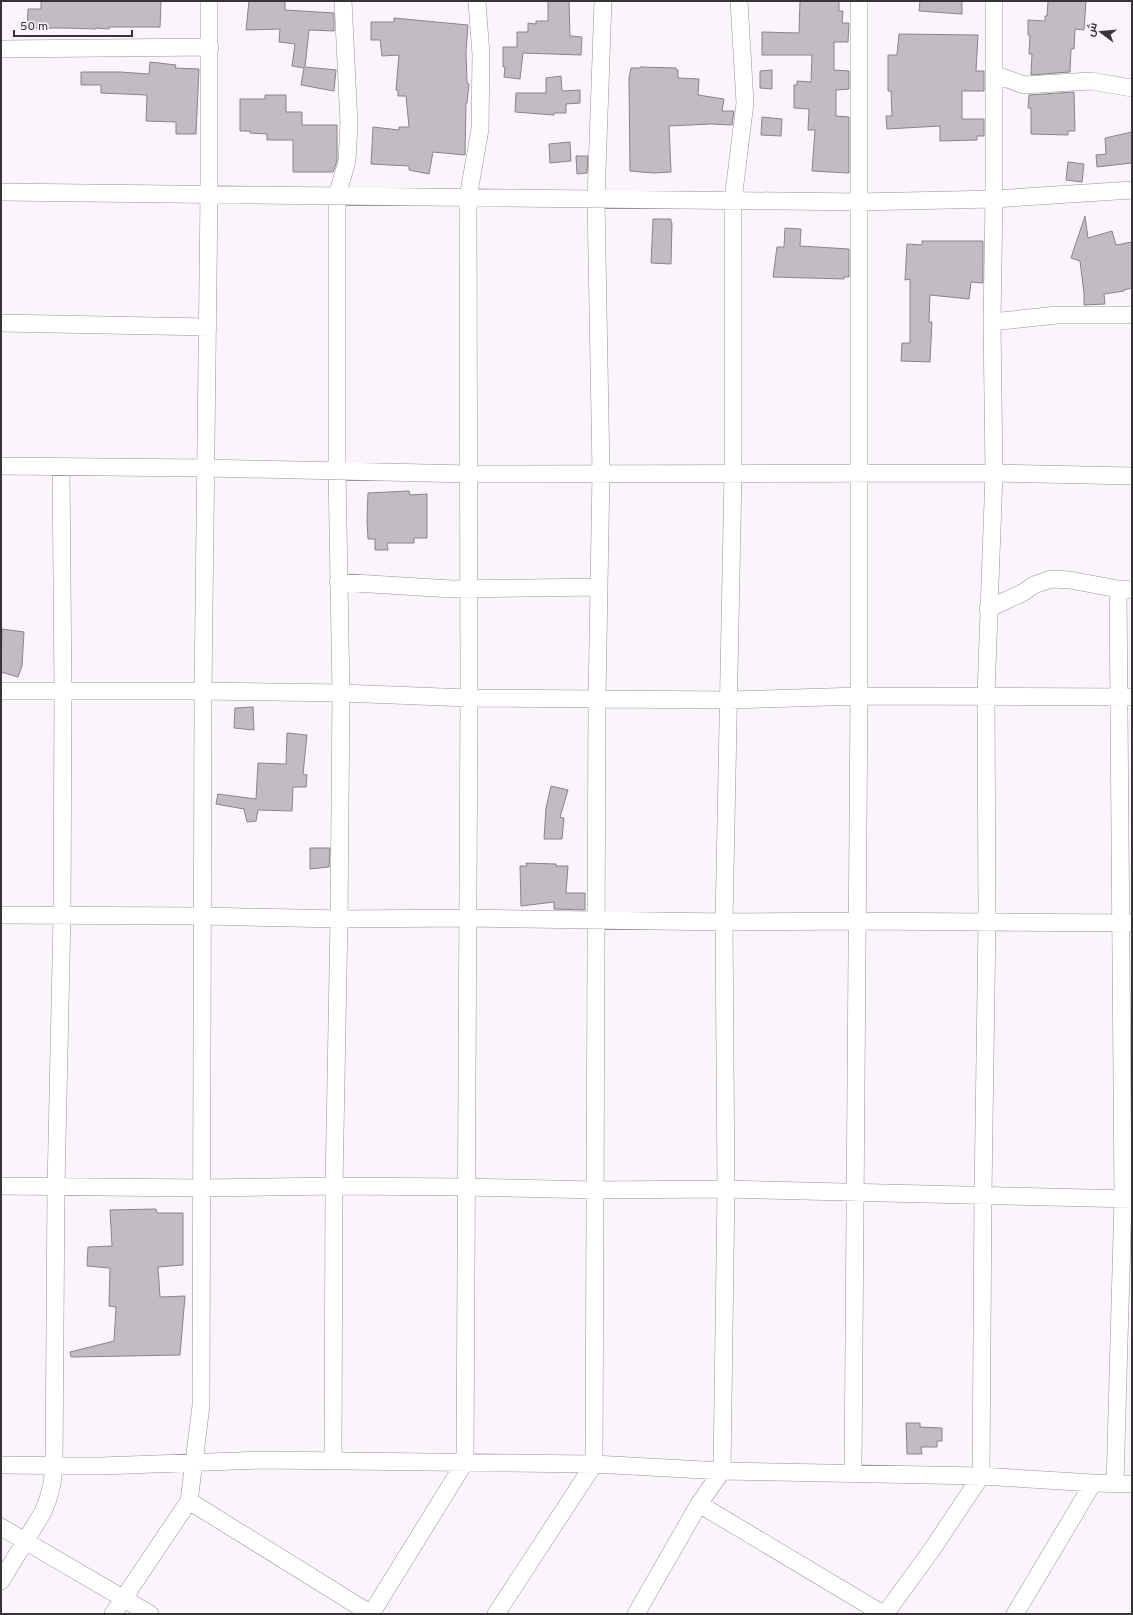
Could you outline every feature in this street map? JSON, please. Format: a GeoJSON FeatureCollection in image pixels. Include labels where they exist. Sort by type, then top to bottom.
{"type":"FeatureCollection","features":[{"type":"Feature","properties":{"kind":"street"},"geometry":{"type":"LineString","coordinates":[[113,1614],[189,1501],[201,1406],[203,691],[208,328],[210,1]]}},
{"type":"Feature","properties":{"kind":"street"},"geometry":{"type":"LineString","coordinates":[[333,1461],[334,1186],[339,919],[341,693],[337,471],[337,196],[347,161],[349,123],[343,1]]}},
{"type":"Feature","properties":{"kind":"street"},"geometry":{"type":"LineString","coordinates":[[189,1501],[371,1614],[465,1462],[469,698],[468,198],[480,130],[481,55],[477,1]]}},
{"type":"Feature","properties":{"kind":"street"},"geometry":{"type":"LineString","coordinates":[[496,1614],[594,1464],[597,699],[601,474],[596,199],[603,1]]}},
{"type":"Feature","properties":{"kind":"street"},"geometry":{"type":"LineString","coordinates":[[640,1613],[699,1504],[722,1471],[726,1189],[724,922],[733,474],[733,200],[745,102],[739,1]]}},
{"type":"Feature","properties":{"kind":"street"},"geometry":{"type":"LineString","coordinates":[[853,1473],[859,474],[859,1]]}},
{"type":"Feature","properties":{"kind":"street"},"geometry":{"type":"LineString","coordinates":[[699,1504],[884,1614],[981,1476],[987,921],[986,695],[994,473],[992,322],[994,199],[994,1]]}},
{"type":"Feature","properties":{"kind":"street"},"geometry":{"type":"LineString","coordinates":[[1,49],[210,47]]}},
{"type":"Feature","properties":{"kind":"street"},"geometry":{"type":"LineString","coordinates":[[994,74],[1024,84],[1090,81],[1132,88]]}},
{"type":"Feature","properties":{"kind":"street"},"geometry":{"type":"LineString","coordinates":[[1,192],[859,202],[994,199],[1132,190]]}},
{"type":"Feature","properties":{"kind":"street"},"geometry":{"type":"LineString","coordinates":[[992,322],[1057,314],[1132,315]]}},
{"type":"Feature","properties":{"kind":"street"},"geometry":{"type":"LineString","coordinates":[[1,322],[208,328]]}},
{"type":"Feature","properties":{"kind":"street"},"geometry":{"type":"LineString","coordinates":[[1,466],[206,468],[469,474],[994,473],[1132,476]]}},
{"type":"Feature","properties":{"kind":"street"},"geometry":{"type":"LineString","coordinates":[[1,1581],[43,1512],[52,1484],[54,1466],[56,1187],[62,916],[63,691],[61,467]]}},
{"type":"Feature","properties":{"kind":"street"},"geometry":{"type":"LineString","coordinates":[[988,609],[1022,593],[1034,585],[1051,579],[1070,580],[1125,589],[1128,1199],[1114,1484]]}},
{"type":"Feature","properties":{"kind":"street"},"geometry":{"type":"LineString","coordinates":[[338,582],[469,589],[599,587]]}},
{"type":"Feature","properties":{"kind":"street"},"geometry":{"type":"LineString","coordinates":[[1,691],[203,691],[341,693],[469,698],[729,700],[858,696],[986,695],[1125,697]]}},
{"type":"Feature","properties":{"kind":"street"},"geometry":{"type":"LineString","coordinates":[[1,915],[203,916],[339,919],[467,918],[724,922],[987,921],[1127,923]]}},
{"type":"Feature","properties":{"kind":"street"},"geometry":{"type":"LineString","coordinates":[[1,1186],[201,1188],[334,1186],[595,1190],[726,1189],[1128,1199]]}},
{"type":"Feature","properties":{"kind":"street"},"geometry":{"type":"LineString","coordinates":[[1,1465],[54,1466],[263,1460],[594,1464],[722,1471],[981,1476],[1132,1484]]}},
{"type":"Feature","properties":{"kind":"street"},"geometry":{"type":"LineString","coordinates":[[1015,1614],[1093,1483]]}},
{"type":"Feature","properties":{"kind":"street"},"geometry":{"type":"LineString","coordinates":[[1,1527],[150,1614]]}},
{"type":"Feature","properties":{"kind":"building"},"geometry":{"type":"Polygon","coordinates":[[[41,1],[161,1],[160,27],[109,27],[109,29],[27,28],[28,9],[41,9],[41,1]]]}},
{"type":"Feature","properties":{"kind":"building"},"geometry":{"type":"Polygon","coordinates":[[[249,1],[285,1],[285,10],[334,13],[334,31],[309,30],[305,67],[336,70],[334,91],[301,85],[304,68],[292,66],[295,44],[279,42],[280,29],[246,30],[249,1]]]}},
{"type":"Feature","properties":{"kind":"building"},"geometry":{"type":"Polygon","coordinates":[[[548,1],[569,1],[570,36],[582,37],[581,55],[523,53],[520,79],[504,77],[505,67],[503,67],[503,47],[517,47],[517,32],[528,32],[528,23],[536,24],[536,21],[548,21],[548,1]]]}},
{"type":"Feature","properties":{"kind":"building"},"geometry":{"type":"Polygon","coordinates":[[[800,1],[839,1],[839,11],[843,11],[842,23],[849,23],[848,42],[834,42],[834,70],[849,71],[849,89],[836,90],[836,116],[849,117],[849,173],[812,171],[815,130],[808,130],[809,109],[794,108],[794,85],[797,85],[797,81],[811,82],[812,55],[762,55],[762,32],[799,33],[800,1]]]}},
{"type":"Feature","properties":{"kind":"building"},"geometry":{"type":"Polygon","coordinates":[[[920,1],[962,1],[962,14],[919,11],[920,1]]]}},
{"type":"Feature","properties":{"kind":"building"},"geometry":{"type":"Polygon","coordinates":[[[1048,1],[1086,1],[1084,30],[1075,29],[1074,49],[1071,49],[1070,72],[1031,75],[1032,54],[1029,54],[1030,35],[1028,35],[1028,20],[1045,21],[1045,16],[1047,16],[1048,1]]]}},
{"type":"Feature","properties":{"kind":"building"},"geometry":{"type":"Polygon","coordinates":[[[394,18],[468,25],[466,52],[467,83],[469,84],[466,103],[465,155],[433,152],[429,174],[409,170],[409,166],[371,164],[373,127],[399,130],[399,127],[409,127],[406,96],[398,96],[398,90],[396,90],[399,55],[382,56],[380,40],[371,40],[371,22],[394,22],[394,18]]]}},
{"type":"Feature","properties":{"kind":"building"},"geometry":{"type":"Polygon","coordinates":[[[899,34],[978,35],[976,71],[984,71],[984,91],[962,91],[962,119],[984,119],[984,136],[977,136],[977,140],[940,141],[940,126],[887,129],[886,116],[892,116],[891,91],[888,91],[888,55],[897,55],[899,34]]]}},
{"type":"Feature","properties":{"kind":"building"},"geometry":{"type":"Polygon","coordinates":[[[150,62],[176,65],[175,68],[199,69],[196,134],[176,134],[176,122],[146,121],[147,95],[101,93],[101,85],[81,85],[81,72],[149,74],[150,62]]]}},
{"type":"Feature","properties":{"kind":"building"},"geometry":{"type":"Polygon","coordinates":[[[631,68],[676,68],[676,70],[678,70],[678,78],[699,79],[698,95],[724,99],[722,111],[734,111],[732,125],[711,124],[669,126],[671,172],[653,173],[630,171],[629,78],[631,68]]]}},
{"type":"Feature","properties":{"kind":"building"},"geometry":{"type":"Polygon","coordinates":[[[772,70],[772,89],[760,88],[760,71],[772,70]]]}},
{"type":"Feature","properties":{"kind":"building"},"geometry":{"type":"Polygon","coordinates":[[[561,76],[562,91],[580,90],[580,103],[566,104],[566,113],[554,113],[554,115],[515,112],[516,93],[546,93],[546,78],[561,76]]]}},
{"type":"Feature","properties":{"kind":"building"},"geometry":{"type":"Polygon","coordinates":[[[1074,92],[1075,131],[1068,131],[1068,135],[1031,134],[1031,108],[1028,108],[1029,95],[1074,92]]]}},
{"type":"Feature","properties":{"kind":"building"},"geometry":{"type":"Polygon","coordinates":[[[265,95],[286,95],[286,112],[302,112],[302,125],[337,125],[337,161],[333,172],[293,172],[293,140],[267,140],[267,134],[240,131],[240,99],[265,99],[265,95]]]}},
{"type":"Feature","properties":{"kind":"building"},"geometry":{"type":"Polygon","coordinates":[[[762,117],[782,119],[781,136],[761,135],[762,117]]]}},
{"type":"Feature","properties":{"kind":"building"},"geometry":{"type":"Polygon","coordinates":[[[1132,132],[1132,163],[1097,167],[1096,155],[1106,154],[1105,138],[1132,132]]]}},
{"type":"Feature","properties":{"kind":"building"},"geometry":{"type":"Polygon","coordinates":[[[570,142],[571,161],[550,163],[549,144],[570,142]]]}},
{"type":"Feature","properties":{"kind":"building"},"geometry":{"type":"Polygon","coordinates":[[[576,156],[588,156],[587,173],[577,174],[576,156]]]}},
{"type":"Feature","properties":{"kind":"building"},"geometry":{"type":"Polygon","coordinates":[[[1068,162],[1084,164],[1082,182],[1066,180],[1068,162]]]}},
{"type":"Feature","properties":{"kind":"building"},"geometry":{"type":"Polygon","coordinates":[[[1085,216],[1088,238],[1112,231],[1116,245],[1132,242],[1132,288],[1124,291],[1104,294],[1105,304],[1084,305],[1080,261],[1071,258],[1085,216]]]}},
{"type":"Feature","properties":{"kind":"building"},"geometry":{"type":"Polygon","coordinates":[[[653,219],[671,219],[671,264],[651,263],[653,219]]]}},
{"type":"Feature","properties":{"kind":"building"},"geometry":{"type":"Polygon","coordinates":[[[785,228],[801,229],[800,246],[849,249],[849,277],[844,277],[844,279],[773,277],[777,247],[784,247],[785,228]]]}},
{"type":"Feature","properties":{"kind":"building"},"geometry":{"type":"Polygon","coordinates":[[[922,241],[983,241],[983,283],[971,282],[969,299],[930,295],[929,322],[932,322],[930,362],[901,361],[902,343],[910,343],[910,279],[905,280],[907,244],[922,245],[922,241]]]}},
{"type":"Feature","properties":{"kind":"building"},"geometry":{"type":"Polygon","coordinates":[[[409,491],[410,495],[427,494],[427,538],[414,538],[414,543],[387,543],[388,550],[375,550],[375,539],[368,539],[368,493],[409,491]]]}},
{"type":"Feature","properties":{"kind":"building"},"geometry":{"type":"Polygon","coordinates":[[[2,629],[24,632],[22,666],[18,677],[1,672],[2,629]]]}},
{"type":"Feature","properties":{"kind":"building"},"geometry":{"type":"Polygon","coordinates":[[[253,707],[254,730],[234,728],[235,708],[253,707]]]}},
{"type":"Feature","properties":{"kind":"building"},"geometry":{"type":"Polygon","coordinates":[[[287,733],[307,735],[303,774],[307,775],[306,787],[293,787],[292,811],[258,810],[256,821],[247,822],[244,809],[216,804],[218,794],[256,799],[258,763],[286,764],[287,733]]]}},
{"type":"Feature","properties":{"kind":"building"},"geometry":{"type":"Polygon","coordinates":[[[551,786],[568,790],[560,817],[564,818],[562,839],[544,839],[546,808],[551,786]]]}},
{"type":"Feature","properties":{"kind":"building"},"geometry":{"type":"Polygon","coordinates":[[[310,848],[330,848],[329,867],[310,869],[310,848]]]}},
{"type":"Feature","properties":{"kind":"building"},"geometry":{"type":"Polygon","coordinates":[[[526,863],[568,866],[566,893],[585,893],[585,910],[554,909],[554,902],[521,906],[520,866],[527,866],[526,863]]]}},
{"type":"Feature","properties":{"kind":"building"},"geometry":{"type":"Polygon","coordinates":[[[156,1209],[157,1213],[183,1213],[183,1265],[158,1267],[160,1297],[185,1296],[180,1355],[71,1357],[70,1352],[114,1341],[116,1307],[109,1306],[110,1268],[87,1266],[88,1247],[112,1246],[110,1210],[156,1209]]]}},
{"type":"Feature","properties":{"kind":"building"},"geometry":{"type":"Polygon","coordinates":[[[906,1423],[920,1423],[920,1427],[942,1428],[942,1441],[937,1441],[937,1447],[921,1447],[922,1454],[907,1454],[906,1423]]]}}]}
